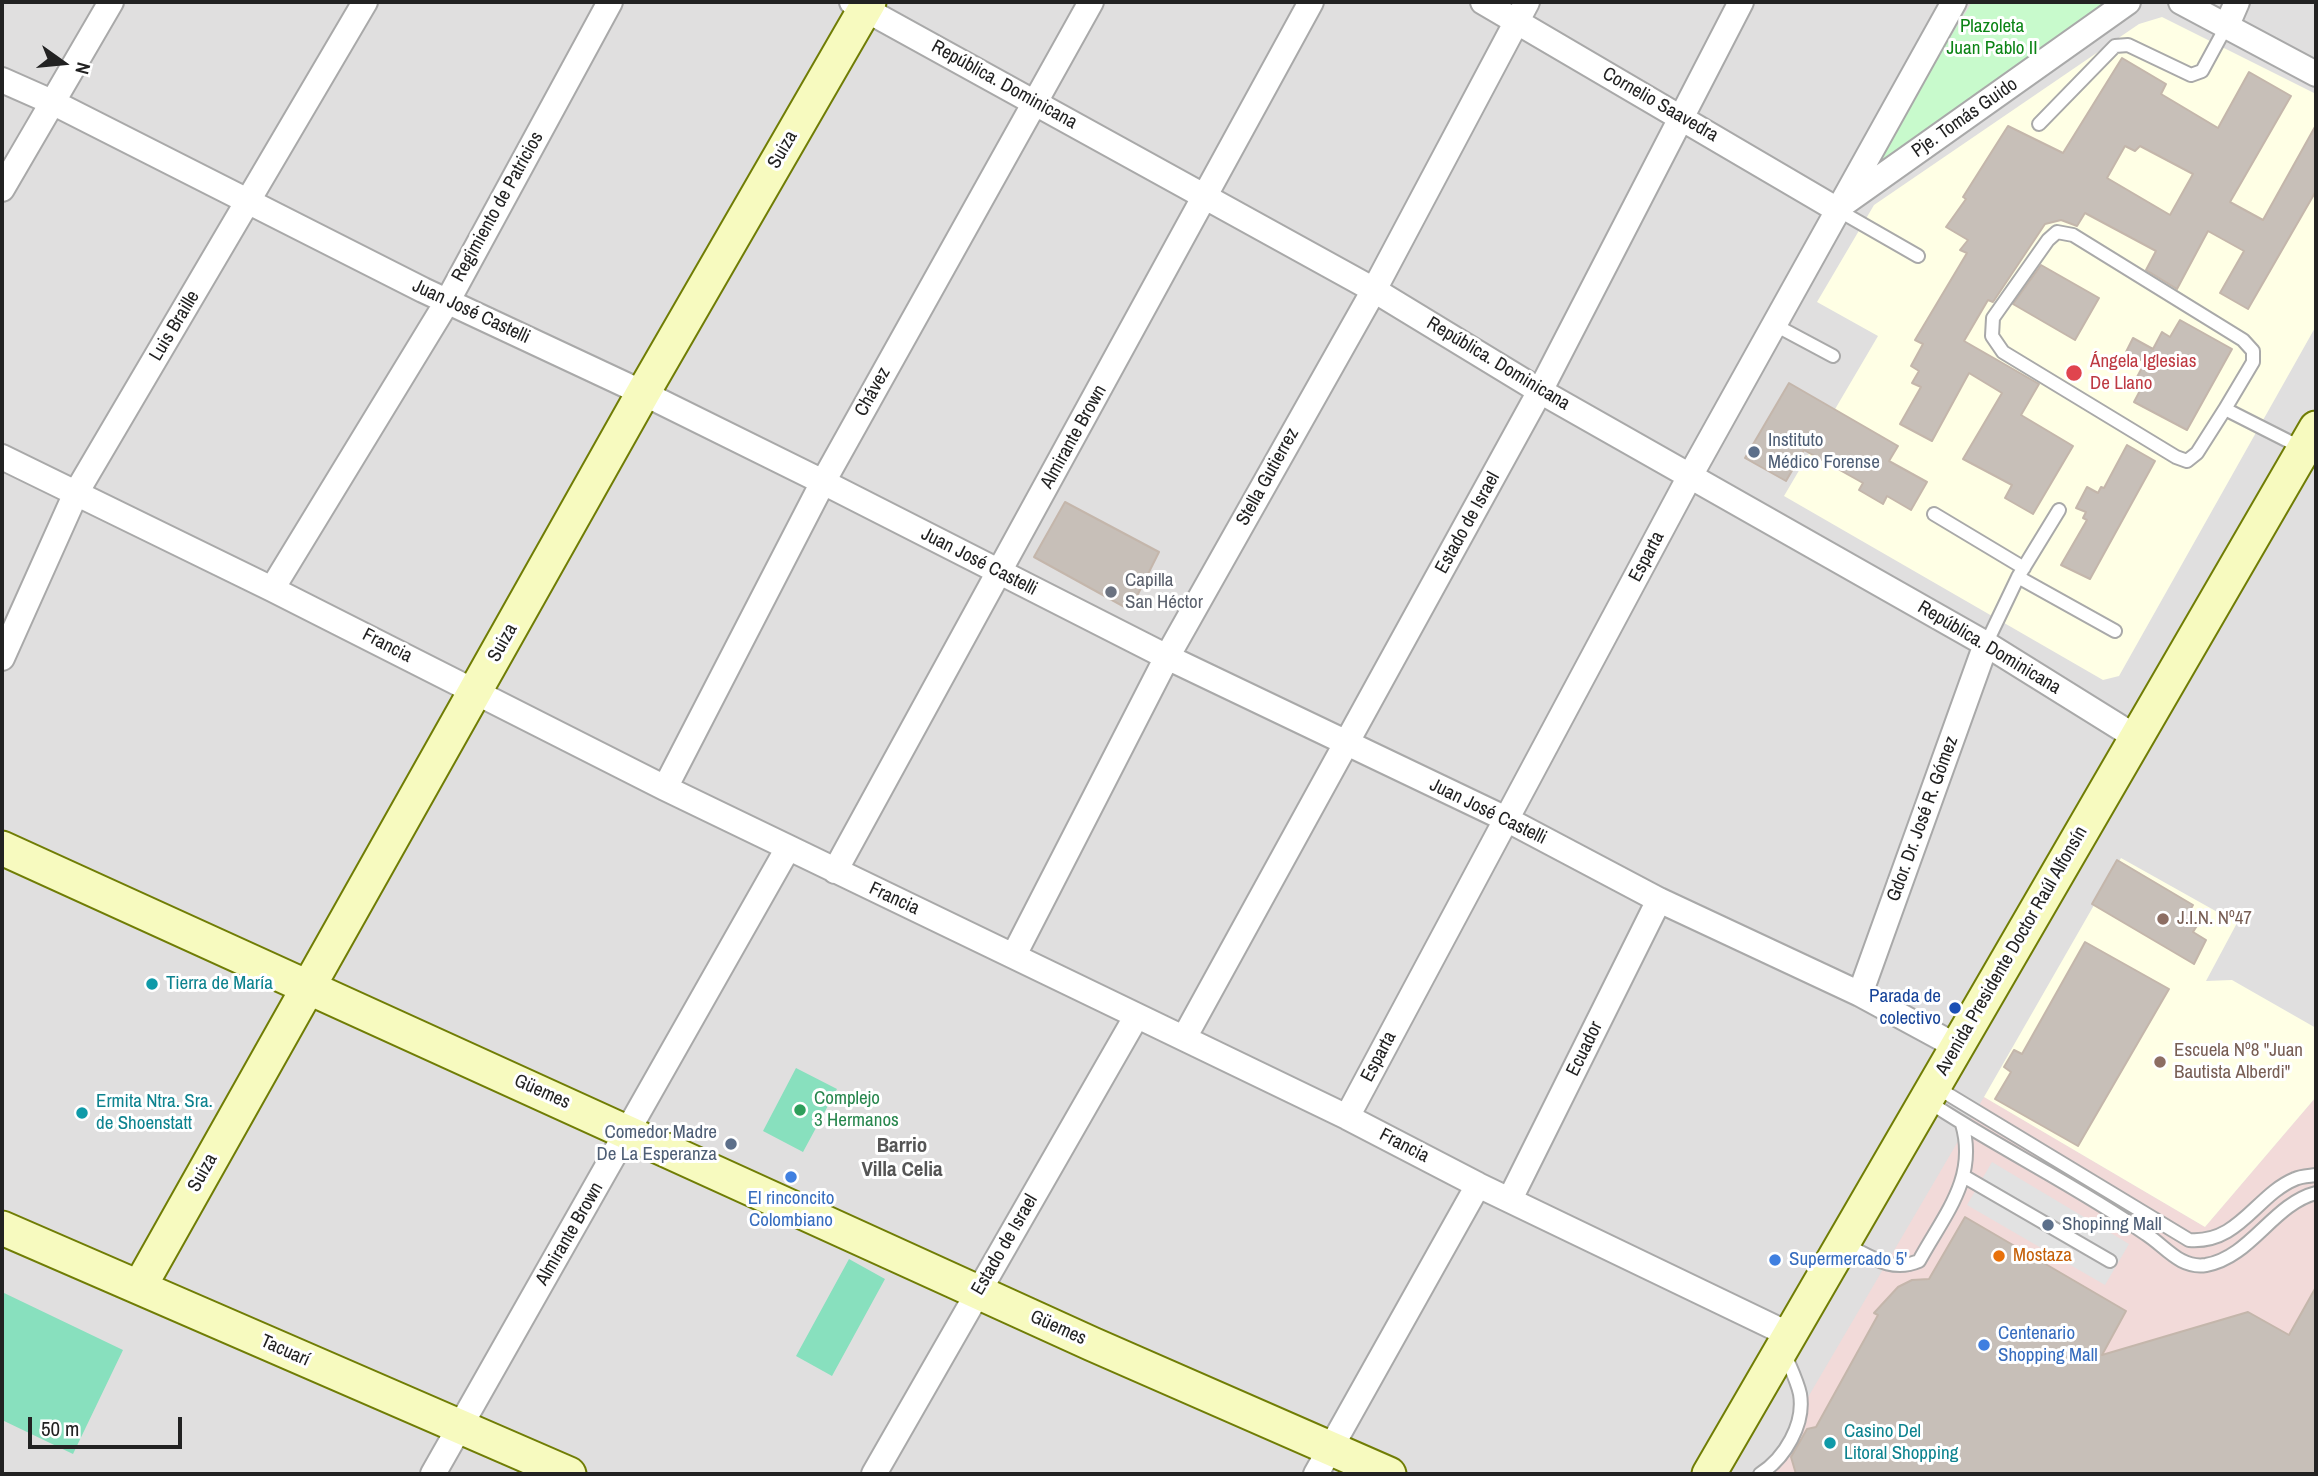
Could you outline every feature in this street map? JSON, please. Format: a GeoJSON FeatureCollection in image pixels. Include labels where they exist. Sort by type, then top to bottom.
{"type":"FeatureCollection","features":[{"type":"Feature","properties":{"kind":"street"},"geometry":{"type":"LineString","coordinates":[[2,189],[111,2]]}},
{"type":"Feature","properties":{"kind":"street","name":"Luis Braille"},"geometry":{"type":"LineString","coordinates":[[2,658],[76,493],[365,2]]}},
{"type":"Feature","properties":{"kind":"street","name":"Regimiento de Patricios"},"geometry":{"type":"LineString","coordinates":[[272,589],[447,302],[610,2]]}},
{"type":"Feature","properties":{"kind":"street","name":"Chávez"},"geometry":{"type":"LineString","coordinates":[[665,788],[823,482],[1091,2]]}},
{"type":"Feature","properties":{"kind":"street","name":"Almirante Brown"},"geometry":{"type":"LineString","coordinates":[[835,871],[1311,2]]}},
{"type":"Feature","properties":{"kind":"street","name":"Cornelio Saavedra"},"geometry":{"type":"LineString","coordinates":[[1483,2],[1522,11],[1679,116],[1836,209]]}},
{"type":"Feature","properties":{"kind":"street","name":"Estado de Israel"},"geometry":{"type":"LineString","coordinates":[[1184,1038],[1540,391],[1679,116],[1741,2]]}},
{"type":"Feature","properties":{"kind":"street","name":"Esparta"},"geometry":{"type":"LineString","coordinates":[[1347,1116],[1690,476],[1776,325],[1836,209],[1954,2]]}},
{"type":"Feature","properties":{"kind":"street","name":"Pje. Tomás Guido"},"geometry":{"type":"LineString","coordinates":[[1836,209],[2128,2]]}},
{"type":"Feature","properties":{"kind":"street"},"geometry":{"type":"LineString","coordinates":[[2181,2],[2316,74]]}},
{"type":"Feature","properties":{"kind":"street"},"geometry":{"type":"LineString","coordinates":[[2227,25],[2237,2]]}},
{"type":"Feature","properties":{"kind":"street","name":"República. Dominicana"},"geometry":{"type":"LineString","coordinates":[[862,4],[1374,290],[1540,391],[1986,644],[2137,737]]}},
{"type":"Feature","properties":{"kind":"street","name":"Suiza"},"geometry":{"type":"LineString","coordinates":[[140,1286],[862,4]]}},
{"type":"Feature","properties":{"kind":"street","name":"Stella Gutierrez"},"geometry":{"type":"LineString","coordinates":[[1014,955],[1167,657],[1374,290],[1522,11]]}},
{"type":"Feature","properties":{"kind":"street","name":"Juan José Castelli"},"geometry":{"type":"LineString","coordinates":[[2,80],[54,103],[447,302],[643,393],[823,482],[1167,657],[1506,819],[1659,900],[1860,994],[1956,1046]]}},
{"type":"Feature","properties":{"kind":"street","name":"Avenida Presidente Doctor Raúl Alfonsín"},"geometry":{"type":"LineString","coordinates":[[1709,1474],[2310,439]]}},
{"type":"Feature","properties":{"kind":"street","name":"Francia"},"geometry":{"type":"LineString","coordinates":[[2,457],[272,589],[665,788],[1014,955],[1136,1017],[1347,1116],[1786,1341]]}},
{"type":"Feature","properties":{"kind":"street","name":"Gdor. Dr. José R. Gómez"},"geometry":{"type":"LineString","coordinates":[[1860,994],[1986,644]]}},
{"type":"Feature","properties":{"kind":"street","name":"Güemes"},"geometry":{"type":"LineString","coordinates":[[2,848],[628,1130],[978,1292],[1324,1461],[1389,1474]]}},
{"type":"Feature","properties":{"kind":"street","name":"Almirante Brown"},"geometry":{"type":"LineString","coordinates":[[433,1474],[788,848]]}},
{"type":"Feature","properties":{"kind":"street","name":"Ecuador"},"geometry":{"type":"LineString","coordinates":[[1510,1199],[1659,900]]}},
{"type":"Feature","properties":{"kind":"street","name":"Estado de Israel"},"geometry":{"type":"LineString","coordinates":[[874,1474],[1136,1017]]}},
{"type":"Feature","properties":{"kind":"street"},"geometry":{"type":"LineString","coordinates":[[1324,1461],[1478,1185]]}},
{"type":"Feature","properties":{"kind":"street","name":"Tacuarí"},"geometry":{"type":"LineString","coordinates":[[2,1228],[569,1474]]}},
{"type":"Feature","properties":{"kind":"lane"},"geometry":{"type":"LineString","coordinates":[[2039,124],[2115,46],[2128,45],[2191,75],[2202,71],[2227,25]]}},
{"type":"Feature","properties":{"kind":"lane"},"geometry":{"type":"LineString","coordinates":[[1836,209],[1918,256]]}},
{"type":"Feature","properties":{"kind":"lane"},"geometry":{"type":"LineString","coordinates":[[2057,232],[2073,235],[2232,332],[2253,351],[2253,362],[2225,409],[2197,453],[2187,461],[2176,457],[2003,352],[1992,336],[1993,318],[2048,240],[2057,232]]}},
{"type":"Feature","properties":{"kind":"lane"},"geometry":{"type":"LineString","coordinates":[[1776,325],[1833,356]]}},
{"type":"Feature","properties":{"kind":"lane"},"geometry":{"type":"LineString","coordinates":[[2225,409],[2310,439]]}},
{"type":"Feature","properties":{"kind":"lane"},"geometry":{"type":"LineString","coordinates":[[1986,644],[2021,573],[2059,510]]}},
{"type":"Feature","properties":{"kind":"lane"},"geometry":{"type":"LineString","coordinates":[[1934,514],[2021,573],[2115,631]]}},
{"type":"Feature","properties":{"kind":"lane"},"geometry":{"type":"LineString","coordinates":[[1930,1093],[1962,1124],[2148,1235],[2183,1262],[2203,1265],[2222,1260],[2295,1201],[2316,1193]]}},
{"type":"Feature","properties":{"kind":"lane"},"geometry":{"type":"LineString","coordinates":[[1930,1093],[2189,1240],[2208,1242],[2226,1233],[2294,1179],[2316,1175]]}},
{"type":"Feature","properties":{"kind":"lane"},"geometry":{"type":"LineString","coordinates":[[1843,1243],[1893,1267],[1919,1261],[1965,1177],[1968,1143],[1962,1124]]}},
{"type":"Feature","properties":{"kind":"lane"},"geometry":{"type":"LineString","coordinates":[[1965,1177],[2109,1261]]}},
{"type":"Feature","properties":{"kind":"lane"},"geometry":{"type":"LineString","coordinates":[[1760,1474],[1773,1466],[1798,1424],[1801,1407],[1799,1391],[1786,1341]]}},
{"type":"Feature","properties":{"kind":"shaded area"},"geometry":{"type":"Polygon","coordinates":[[[2,2],[2316,2],[2316,1474],[2,1474],[2,2]]]}},
{"type":"Feature","properties":{"kind":"shaded area","name":"Ángela Iglesias De Llano"},"geometry":{"type":"Polygon","coordinates":[[[2162,17],[2316,94],[2316,326],[2119,676],[2103,680],[1784,496],[1878,336],[1817,302],[1874,205],[2139,24],[2162,17]]]}},
{"type":"Feature","properties":{"kind":"shaded area","name":"Escuela Nº8 \"Juan Bautista Alberdi\""},"geometry":{"type":"Polygon","coordinates":[[[2121,858],[2237,923],[2206,981],[2232,980],[2316,1028],[2316,1097],[2205,1227],[1984,1097],[2121,858]]]}},
{"type":"Feature","properties":{"kind":"shaded area"},"geometry":{"type":"Polygon","coordinates":[[[1984,1097],[2205,1227],[2316,1097],[2316,1474],[1763,1474],[1984,1097]]]}},
{"type":"Feature","properties":{"kind":"shaded area","name":"Shopinng Mall"},"geometry":{"type":"Polygon","coordinates":[[[1992,1162],[2129,1244],[2105,1285],[1967,1205],[1992,1162]]]}},
{"type":"Feature","properties":{"kind":"green space","name":"Plazoleta Juan Pablo II"},"geometry":{"type":"Polygon","coordinates":[[[1972,2],[2107,2],[1868,170],[1972,2]]]}},
{"type":"Feature","properties":{"kind":"green space","name":"Complejo 3 Hermanos"},"geometry":{"type":"Polygon","coordinates":[[[796,1068],[837,1089],[803,1152],[763,1131],[796,1068]]]}},
{"type":"Feature","properties":{"kind":"green space"},"geometry":{"type":"Polygon","coordinates":[[[849,1259],[885,1279],[832,1376],[796,1356],[849,1259]]]}},
{"type":"Feature","properties":{"kind":"green space"},"geometry":{"type":"Polygon","coordinates":[[[2,1292],[123,1350],[73,1454],[2,1420],[2,1292]]]}},
{"type":"Feature","properties":{"kind":"building"},"geometry":{"type":"Polygon","coordinates":[[[2122,58],[2166,84],[2161,94],[2218,128],[2249,72],[2291,96],[2230,202],[2263,220],[2316,125],[2316,191],[2248,309],[2220,293],[2244,251],[2208,231],[2177,289],[2146,270],[2156,251],[2085,213],[2077,226],[2061,220],[2045,224],[1993,302],[1988,300],[1964,341],[2039,384],[2021,415],[2073,446],[2033,514],[2005,498],[2012,485],[1963,459],[2002,393],[1969,373],[1932,441],[1900,424],[1921,387],[1912,383],[1919,371],[1911,366],[1923,344],[1915,340],[1967,253],[1960,250],[1968,240],[1946,227],[1966,199],[1963,197],[2008,126],[2063,153],[2122,58]],[[2125,146],[2107,178],[2170,215],[2193,174],[2140,146],[2135,151],[2125,146]]]}},
{"type":"Feature","properties":{"kind":"building"},"geometry":{"type":"Polygon","coordinates":[[[2041,265],[2099,298],[2075,340],[2013,304],[2041,265]]]}},
{"type":"Feature","properties":{"kind":"building"},"geometry":{"type":"Polygon","coordinates":[[[2180,320],[2232,349],[2187,430],[2134,402],[2144,383],[2136,379],[2145,362],[2126,352],[2133,338],[2153,349],[2162,332],[2170,337],[2180,320]]]}},
{"type":"Feature","properties":{"kind":"building"},"geometry":{"type":"Polygon","coordinates":[[[1789,383],[1898,446],[1889,461],[1927,482],[1911,510],[1887,496],[1883,504],[1859,490],[1863,483],[1804,450],[1786,481],[1745,458],[1789,383]]]}},
{"type":"Feature","properties":{"kind":"building"},"geometry":{"type":"Polygon","coordinates":[[[2127,445],[2155,461],[2090,579],[2061,565],[2087,520],[2083,518],[2086,512],[2076,508],[2087,487],[2098,493],[2101,487],[2104,488],[2127,445]]]}},
{"type":"Feature","properties":{"kind":"building","name":"Capilla San Héctor"},"geometry":{"type":"Polygon","coordinates":[[[1065,502],[1159,552],[1130,610],[1034,557],[1065,502]]]}},
{"type":"Feature","properties":{"kind":"building","name":"J.I.N. Nº47"},"geometry":{"type":"Polygon","coordinates":[[[2117,860],[2193,905],[2186,917],[2198,924],[2193,932],[2206,940],[2194,964],[2092,904],[2117,860]]]}},
{"type":"Feature","properties":{"kind":"building","name":"Escuela Nº8 \"Juan Bautista Alberdi\""},"geometry":{"type":"Polygon","coordinates":[[[2085,942],[2169,989],[2078,1146],[1995,1099],[2011,1072],[2004,1067],[2014,1050],[2022,1054],[2085,942]]]}},
{"type":"Feature","properties":{"kind":"building","name":"Centenario Shopping Mall"},"geometry":{"type":"Polygon","coordinates":[[[1965,1217],[2126,1311],[2102,1355],[2248,1312],[2289,1335],[2316,1287],[2316,1474],[1796,1474],[1791,1457],[1807,1429],[1816,1427],[1878,1315],[1874,1313],[1898,1287],[1912,1280],[1929,1279],[1965,1217]]]}},
{"type":"Feature","properties":{"kind":"place","name":"Ángela Iglesias De Llano"},"geometry":{"type":"Point","coordinates":[2074,373]}},
{"type":"Feature","properties":{"kind":"place","name":"Instituto Médico Forense"},"geometry":{"type":"Point","coordinates":[1754,452]}},
{"type":"Feature","properties":{"kind":"place","name":"Capilla San Héctor"},"geometry":{"type":"Point","coordinates":[1111,592]}},
{"type":"Feature","properties":{"kind":"place","name":"J.I.N. Nº47"},"geometry":{"type":"Point","coordinates":[2163,919]}},
{"type":"Feature","properties":{"kind":"place","name":"Tierra de María"},"geometry":{"type":"Point","coordinates":[152,984]}},
{"type":"Feature","properties":{"kind":"place","name":"Parada de colectivo"},"geometry":{"type":"Point","coordinates":[1955,1008]}},
{"type":"Feature","properties":{"kind":"place","name":"Escuela Nº8 \"Juan Bautista Alberdi\""},"geometry":{"type":"Point","coordinates":[2160,1062]}},
{"type":"Feature","properties":{"kind":"place","name":"Complejo 3 Hermanos"},"geometry":{"type":"Point","coordinates":[800,1110]}},
{"type":"Feature","properties":{"kind":"place","name":"Ermita Ntra. Sra. de Shoenstatt"},"geometry":{"type":"Point","coordinates":[82,1113]}},
{"type":"Feature","properties":{"kind":"place","name":"Comedor Madre De La Esperanza"},"geometry":{"type":"Point","coordinates":[731,1144]}},
{"type":"Feature","properties":{"kind":"place","name":"El rinconcito Colombiano"},"geometry":{"type":"Point","coordinates":[791,1177]}},
{"type":"Feature","properties":{"kind":"place","name":"Shopinng Mall"},"geometry":{"type":"Point","coordinates":[2048,1225]}},
{"type":"Feature","properties":{"kind":"place","name":"Mostaza"},"geometry":{"type":"Point","coordinates":[1999,1256]}},
{"type":"Feature","properties":{"kind":"place","name":"Supermercado 5'"},"geometry":{"type":"Point","coordinates":[1775,1260]}},
{"type":"Feature","properties":{"kind":"place","name":"Centenario Shopping Mall"},"geometry":{"type":"Point","coordinates":[1984,1345]}},
{"type":"Feature","properties":{"kind":"place","name":"Casino Del Litoral Shopping"},"geometry":{"type":"Point","coordinates":[1830,1443]}},
{"type":"Feature","properties":{"kind":"district","name":"Barrio Villa Celia"},"geometry":{"type":"Point","coordinates":[902,1158]}}]}
